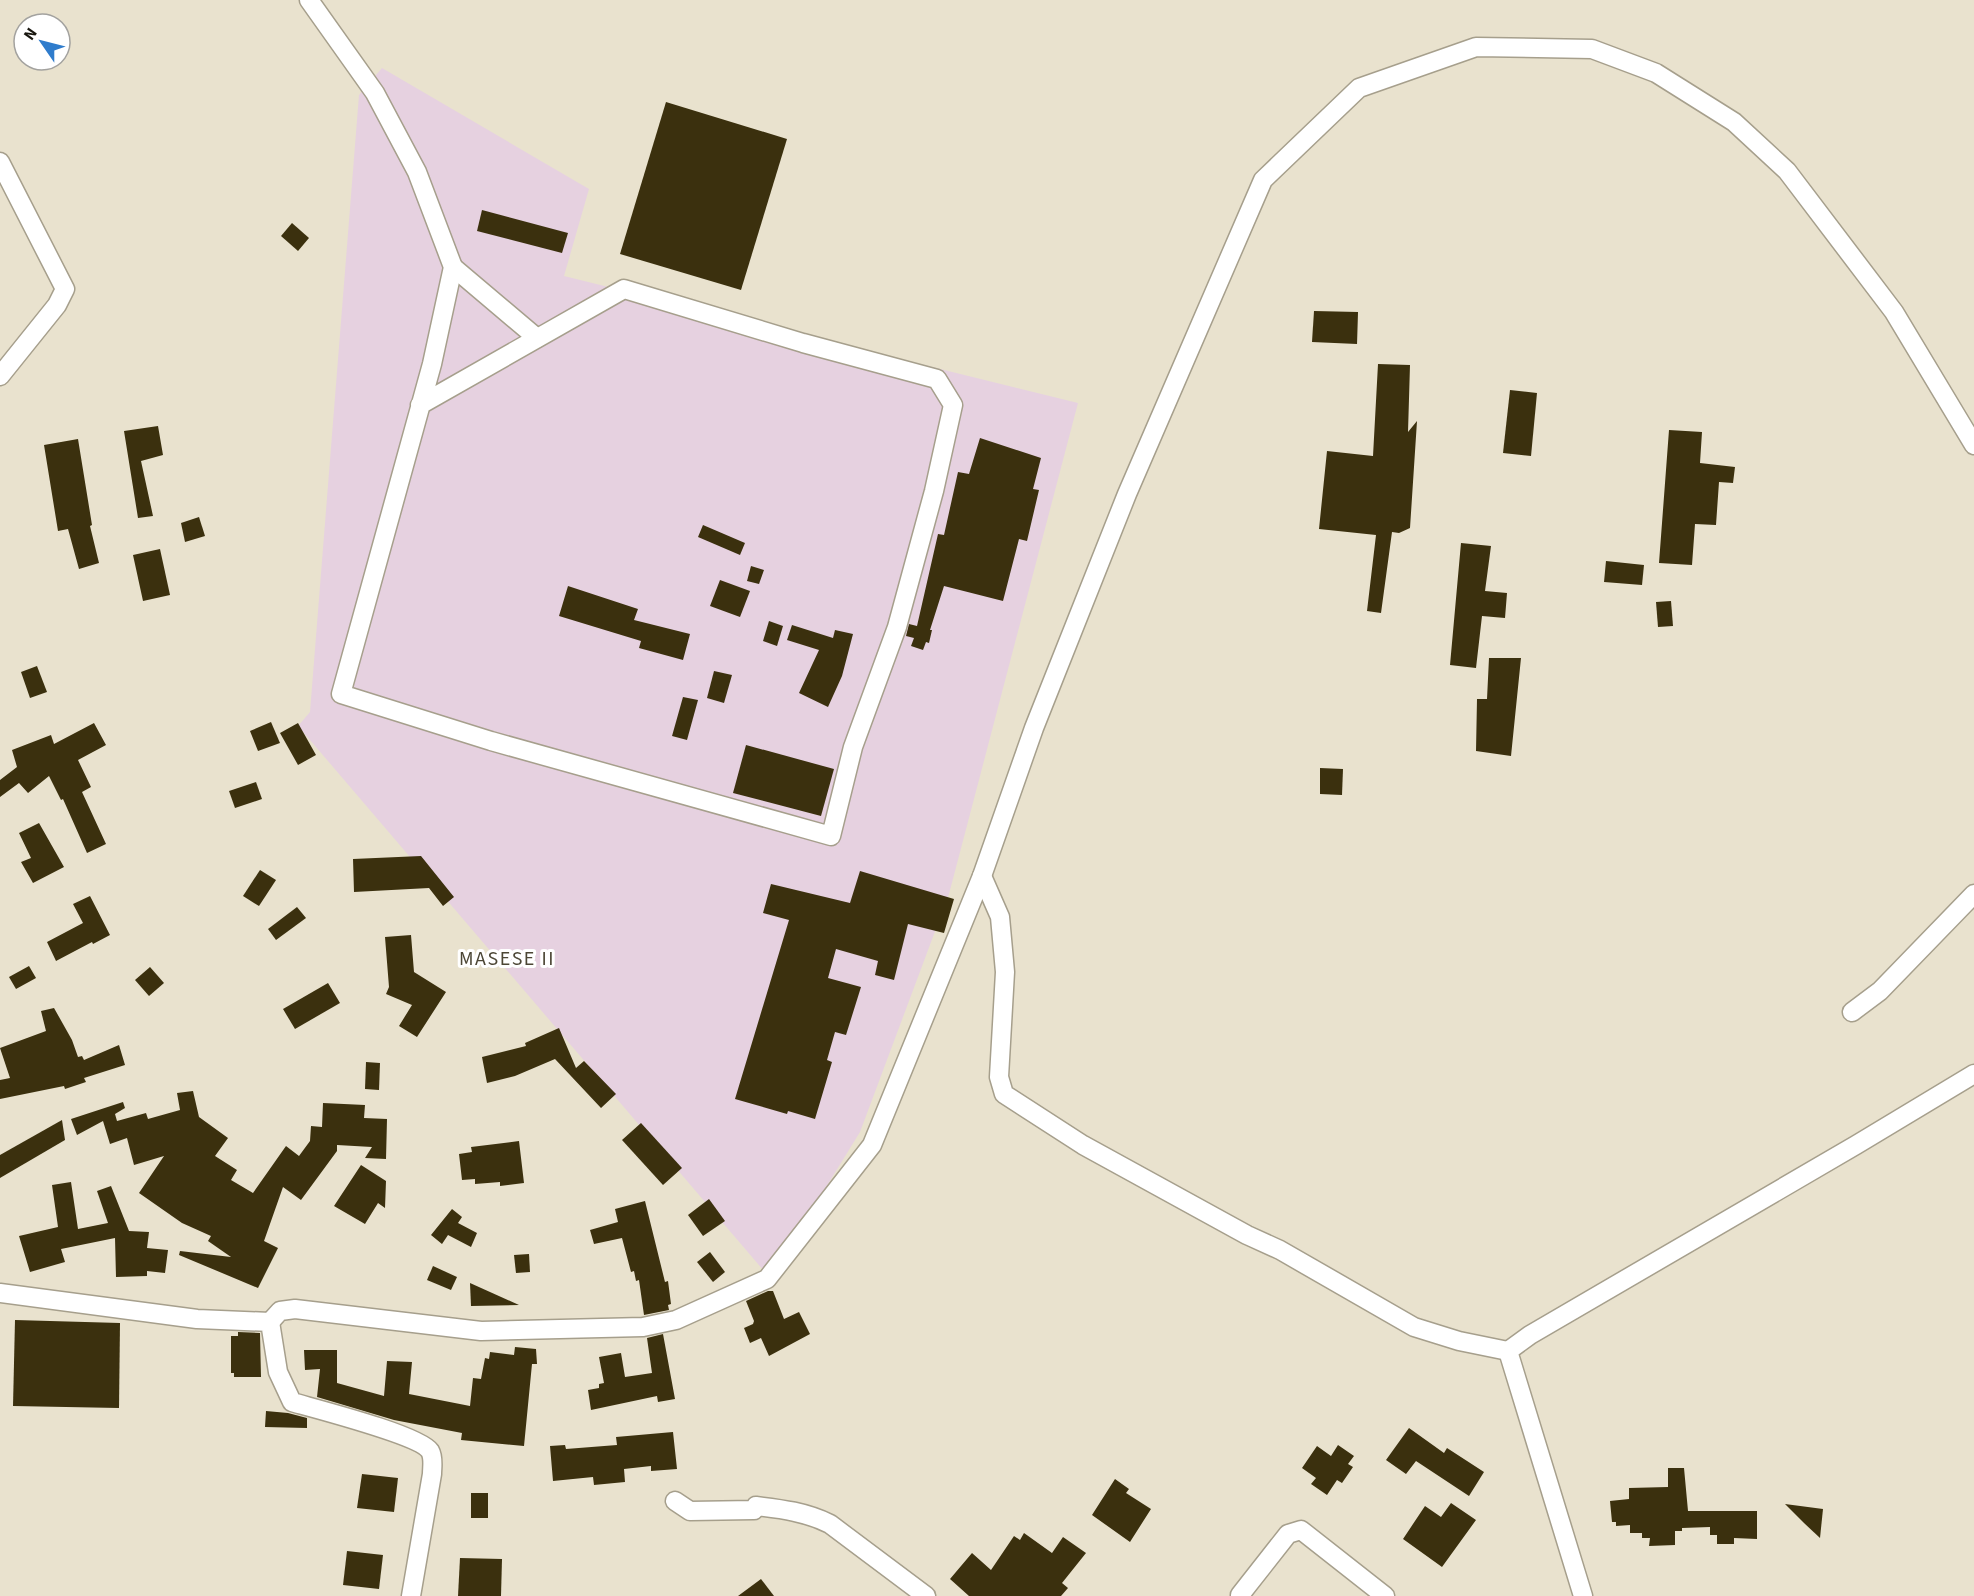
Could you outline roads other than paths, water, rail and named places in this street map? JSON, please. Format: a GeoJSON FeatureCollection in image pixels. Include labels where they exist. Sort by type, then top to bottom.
{"type":"FeatureCollection","features":[{"type":"Feature","properties":{"kind":"street"},"geometry":{"type":"LineString","coordinates":[[309,0],[380,103],[417,172],[453,267],[537,338]]}},
{"type":"Feature","properties":{"kind":"street"},"geometry":{"type":"LineString","coordinates":[[270,1322],[280,1311],[295,1309],[481,1331],[643,1327],[676,1320],[767,1279],[872,1145],[982,876],[1034,728],[1127,494],[1263,180],[1359,88],[1476,47],[1592,50],[1656,73],[1734,122],[1787,171],[1894,312],[1974,445]]}},
{"type":"Feature","properties":{"kind":"street"},"geometry":{"type":"LineString","coordinates":[[0,162],[65,289],[57,305],[0,376]]}},
{"type":"Feature","properties":{"kind":"street"},"geometry":{"type":"LineString","coordinates":[[420,405],[624,289],[803,343],[937,379],[953,405],[934,491],[897,627],[853,747],[831,836],[491,741],[341,694],[420,405],[453,267]]}},
{"type":"Feature","properties":{"kind":"street"},"geometry":{"type":"LineString","coordinates":[[982,876],[1000,917],[1005,972],[999,1077],[1004,1094],[1083,1145],[1247,1235],[1280,1250],[1414,1327],[1459,1341],[1508,1351],[1530,1335],[1974,1074]]}},
{"type":"Feature","properties":{"kind":"street"},"geometry":{"type":"LineString","coordinates":[[1852,1012],[1880,991],[1974,894]]}},
{"type":"Feature","properties":{"kind":"street"},"geometry":{"type":"LineString","coordinates":[[0,1293],[197,1319],[270,1322]]}},
{"type":"Feature","properties":{"kind":"street"},"geometry":{"type":"LineString","coordinates":[[270,1322],[278,1372],[292,1402],[412,1439],[430,1451],[433,1458],[432,1474],[411,1596]]}},
{"type":"Feature","properties":{"kind":"street"},"geometry":{"type":"LineString","coordinates":[[1508,1351],[1583,1596]]}},
{"type":"Feature","properties":{"kind":"street"},"geometry":{"type":"LineString","coordinates":[[675,1501],[690,1511],[754,1510],[756,1506],[795,1510],[816,1517],[830,1524],[926,1596]]}},
{"type":"Feature","properties":{"kind":"street"},"geometry":{"type":"LineString","coordinates":[[1240,1595],[1288,1534],[1301,1530],[1385,1596]]}},
{"type":"Feature","properties":{"kind":"district","name":"MASESE II"},"geometry":{"type":"Point","coordinates":[507,959]}}]}
